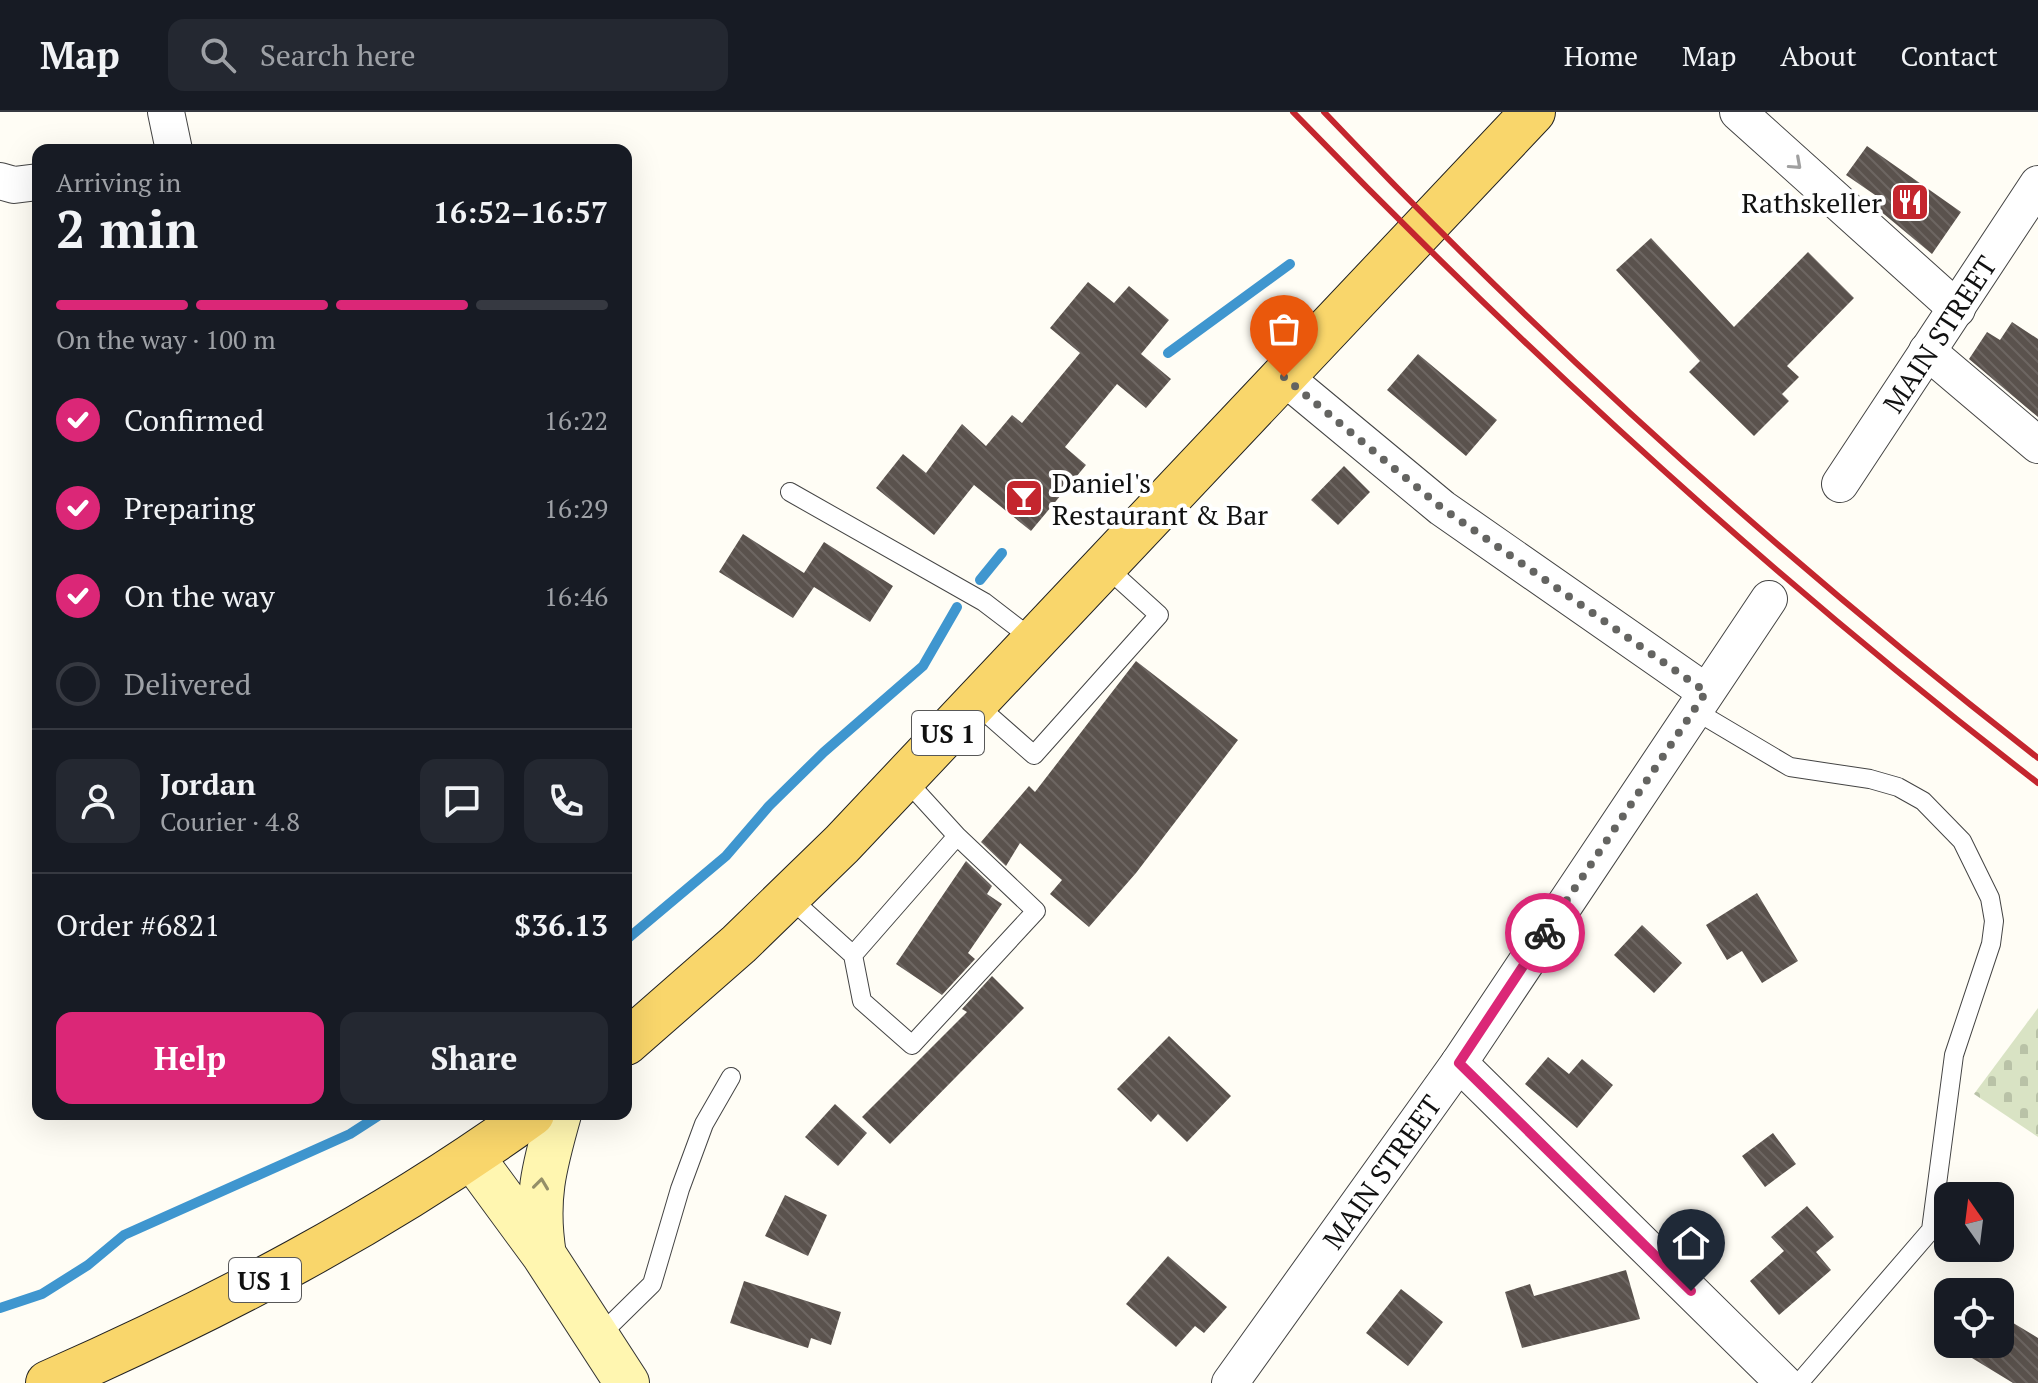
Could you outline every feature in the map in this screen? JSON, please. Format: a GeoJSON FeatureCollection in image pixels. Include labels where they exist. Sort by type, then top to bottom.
{"type":"FeatureCollection","features":[{"type":"Feature","properties":{"kind":"main road","name":"US 1"},"geometry":{"type":"LineString","coordinates":[[632,1038],[790,898],[1533,112]]}},
{"type":"Feature","properties":{"kind":"main road","name":"US 1"},"geometry":{"type":"LineString","coordinates":[[48,1383],[230,1299],[472,1157],[524,1120]]}},
{"type":"Feature","properties":{"kind":"street"},"geometry":{"type":"LineString","coordinates":[[166,112],[173,144]]}},
{"type":"Feature","properties":{"kind":"street"},"geometry":{"type":"LineString","coordinates":[[1738,112],[1957,309]]}},
{"type":"Feature","properties":{"kind":"street"},"geometry":{"type":"LineString","coordinates":[[0,181],[14,185],[32,183]]}},
{"type":"Feature","properties":{"kind":"street","name":"MAIN STREET"},"geometry":{"type":"LineString","coordinates":[[1840,484],[2038,184]]}},
{"type":"Feature","properties":{"kind":"street"},"geometry":{"type":"LineString","coordinates":[[1927,351],[2038,445]]}},
{"type":"Feature","properties":{"kind":"street"},"geometry":{"type":"LineString","coordinates":[[1284,377],[1442,508],[1700,701]]}},
{"type":"Feature","properties":{"kind":"street","name":"MAIN STREET"},"geometry":{"type":"LineString","coordinates":[[1230,1383],[1459,1063],[1769,599]]}},
{"type":"Feature","properties":{"kind":"street"},"geometry":{"type":"LineString","coordinates":[[1459,1063],[1784,1383]]}},
{"type":"Feature","properties":{"kind":"street"},"geometry":{"type":"LineString","coordinates":[[544,1255],[538,1216],[541,1176],[557,1120]]}},
{"type":"Feature","properties":{"kind":"street"},"geometry":{"type":"LineString","coordinates":[[472,1157],[544,1255],[627,1383]]}},
{"type":"Feature","properties":{"kind":"lane"},"geometry":{"type":"LineString","coordinates":[[790,492],[984,602],[1035,641]]}},
{"type":"Feature","properties":{"kind":"lane"},"geometry":{"type":"LineString","coordinates":[[976,704],[1034,755],[1159,615],[1105,566]]}},
{"type":"Feature","properties":{"kind":"lane"},"geometry":{"type":"LineString","coordinates":[[1700,701],[1790,767],[1870,779],[1898,787],[1923,801],[1962,841],[1990,898],[1994,921],[1991,944],[1954,1055],[1931,1230],[1799,1383]]}},
{"type":"Feature","properties":{"kind":"lane"},"geometry":{"type":"LineString","coordinates":[[790,898],[853,955],[862,1001],[912,1045],[1036,911],[957,836],[905,779]]}},
{"type":"Feature","properties":{"kind":"lane"},"geometry":{"type":"LineString","coordinates":[[853,955],[957,836]]}},
{"type":"Feature","properties":{"kind":"lane"},"geometry":{"type":"LineString","coordinates":[[599,1336],[652,1284],[680,1189],[704,1124],[731,1077]]}},
{"type":"Feature","properties":{"kind":"green space"},"geometry":{"type":"Polygon","coordinates":[[[2038,1008],[2038,1137],[1974,1094],[2038,1008]]]}},
{"type":"Feature","properties":{"kind":"building","name":"Rathskeller"},"geometry":{"type":"Polygon","coordinates":[[[1867,146],[1961,212],[1932,254],[1873,205],[1878,197],[1846,175],[1867,146]]]}},
{"type":"Feature","properties":{"kind":"building"},"geometry":{"type":"Polygon","coordinates":[[[1651,238],[1734,327],[1808,252],[1854,298],[1787,366],[1799,377],[1782,394],[1789,401],[1754,436],[1689,372],[1700,361],[1616,270],[1651,238]]]}},
{"type":"Feature","properties":{"kind":"building"},"geometry":{"type":"Polygon","coordinates":[[[1088,282],[1114,303],[1129,286],[1169,320],[1141,354],[1171,379],[1146,408],[1117,384],[1065,447],[1086,465],[1031,531],[974,485],[934,535],[876,488],[903,454],[926,473],[962,424],[986,446],[1012,415],[1022,423],[1080,353],[1050,328],[1088,282]]]}},
{"type":"Feature","properties":{"kind":"building"},"geometry":{"type":"Polygon","coordinates":[[[2012,322],[2038,339],[2038,417],[1969,359],[1987,332],[2000,340],[2012,322]]]}},
{"type":"Feature","properties":{"kind":"building"},"geometry":{"type":"Polygon","coordinates":[[[1418,354],[1497,420],[1466,456],[1387,390],[1418,354]]]}},
{"type":"Feature","properties":{"kind":"building"},"geometry":{"type":"Polygon","coordinates":[[[1344,466],[1370,492],[1338,525],[1311,500],[1344,466]]]}},
{"type":"Feature","properties":{"kind":"building"},"geometry":{"type":"Polygon","coordinates":[[[743,534],[804,573],[824,542],[893,586],[870,622],[814,587],[793,618],[719,572],[743,534]]]}},
{"type":"Feature","properties":{"kind":"building"},"geometry":{"type":"Polygon","coordinates":[[[1136,661],[1238,740],[1136,873],[1089,927],[1050,894],[1062,880],[1020,843],[1006,866],[981,842],[1029,786],[1035,792],[1136,661]]]}},
{"type":"Feature","properties":{"kind":"building"},"geometry":{"type":"Polygon","coordinates":[[[966,861],[992,886],[987,894],[1002,904],[968,953],[975,959],[942,995],[896,964],[966,861]]]}},
{"type":"Feature","properties":{"kind":"building"},"geometry":{"type":"Polygon","coordinates":[[[1757,893],[1798,961],[1762,983],[1742,951],[1727,960],[1706,925],[1757,893]]]}},
{"type":"Feature","properties":{"kind":"building"},"geometry":{"type":"Polygon","coordinates":[[[1642,925],[1682,963],[1654,993],[1614,955],[1642,925]]]}},
{"type":"Feature","properties":{"kind":"building"},"geometry":{"type":"Polygon","coordinates":[[[992,976],[1024,1008],[890,1144],[862,1117],[967,1012],[962,1009],[992,976]]]}},
{"type":"Feature","properties":{"kind":"building"},"geometry":{"type":"Polygon","coordinates":[[[1169,1036],[1231,1096],[1187,1142],[1158,1114],[1151,1122],[1117,1089],[1169,1036]]]}},
{"type":"Feature","properties":{"kind":"building"},"geometry":{"type":"Polygon","coordinates":[[[1548,1057],[1569,1074],[1582,1059],[1613,1085],[1577,1128],[1525,1084],[1548,1057]]]}},
{"type":"Feature","properties":{"kind":"building"},"geometry":{"type":"Polygon","coordinates":[[[835,1104],[867,1133],[838,1166],[805,1137],[835,1104]]]}},
{"type":"Feature","properties":{"kind":"building"},"geometry":{"type":"Polygon","coordinates":[[[1773,1133],[1796,1164],[1765,1187],[1742,1156],[1773,1133]]]}},
{"type":"Feature","properties":{"kind":"building"},"geometry":{"type":"Polygon","coordinates":[[[785,1195],[827,1215],[808,1256],[765,1236],[785,1195]]]}},
{"type":"Feature","properties":{"kind":"building"},"geometry":{"type":"Polygon","coordinates":[[[1807,1206],[1834,1237],[1816,1252],[1831,1270],[1779,1315],[1750,1281],[1784,1251],[1771,1237],[1807,1206]]]}},
{"type":"Feature","properties":{"kind":"building"},"geometry":{"type":"Polygon","coordinates":[[[1168,1256],[1227,1307],[1204,1333],[1195,1326],[1176,1347],[1126,1304],[1168,1256]]]}},
{"type":"Feature","properties":{"kind":"building"},"geometry":{"type":"Polygon","coordinates":[[[1626,1270],[1640,1319],[1522,1348],[1505,1292],[1530,1284],[1534,1296],[1626,1270]]]}},
{"type":"Feature","properties":{"kind":"building"},"geometry":{"type":"Polygon","coordinates":[[[744,1281],[841,1312],[831,1345],[811,1338],[808,1348],[730,1323],[744,1281]]]}},
{"type":"Feature","properties":{"kind":"building"},"geometry":{"type":"Polygon","coordinates":[[[1401,1289],[1443,1322],[1408,1366],[1366,1333],[1401,1289]]]}},
{"type":"Feature","properties":{"kind":"building"},"geometry":{"type":"Polygon","coordinates":[[[2014,1323],[2038,1338],[2038,1383],[2013,1383],[1972,1358],[2014,1358],[2014,1323]]]}},
{"type":"Feature","properties":{"kind":"waterway"},"geometry":{"type":"LineString","coordinates":[[1168,353],[1290,264]]}},
{"type":"Feature","properties":{"kind":"waterway"},"geometry":{"type":"LineString","coordinates":[[980,580],[1002,553]]}},
{"type":"Feature","properties":{"kind":"waterway"},"geometry":{"type":"LineString","coordinates":[[632,935],[726,856],[769,806],[824,752],[923,666],[957,607]]}},
{"type":"Feature","properties":{"kind":"waterway"},"geometry":{"type":"LineString","coordinates":[[0,1308],[42,1294],[88,1265],[124,1235],[350,1134],[372,1120]]}},
{"type":"Feature","properties":{"kind":"railway"},"geometry":{"type":"LineString","coordinates":[[1293,112],[1470,289],[1653,461],[1842,626],[2038,783]]}},
{"type":"Feature","properties":{"kind":"railway"},"geometry":{"type":"LineString","coordinates":[[1324,112],[1493,283],[1669,448],[1850,606],[2038,758]]}},
{"type":"Feature","properties":{"kind":"way so far"},"geometry":{"type":"LineString","coordinates":[[1284,377],[1442,508],[1525,569],[1706,692],[1545,933]]}},
{"type":"Feature","properties":{"kind":"place","name":"Rathskeller"},"geometry":{"type":"Point","coordinates":[1910,202]}},
{"type":"Feature","properties":{"kind":"place","name":"Daniel's Restaurant & Bar"},"geometry":{"type":"Point","coordinates":[1024,498]}},
{"type":"Feature","properties":{"kind":"route"},"geometry":{"type":"LineString","coordinates":[[1545,933],[1459,1063],[1691,1291]]}}]}
